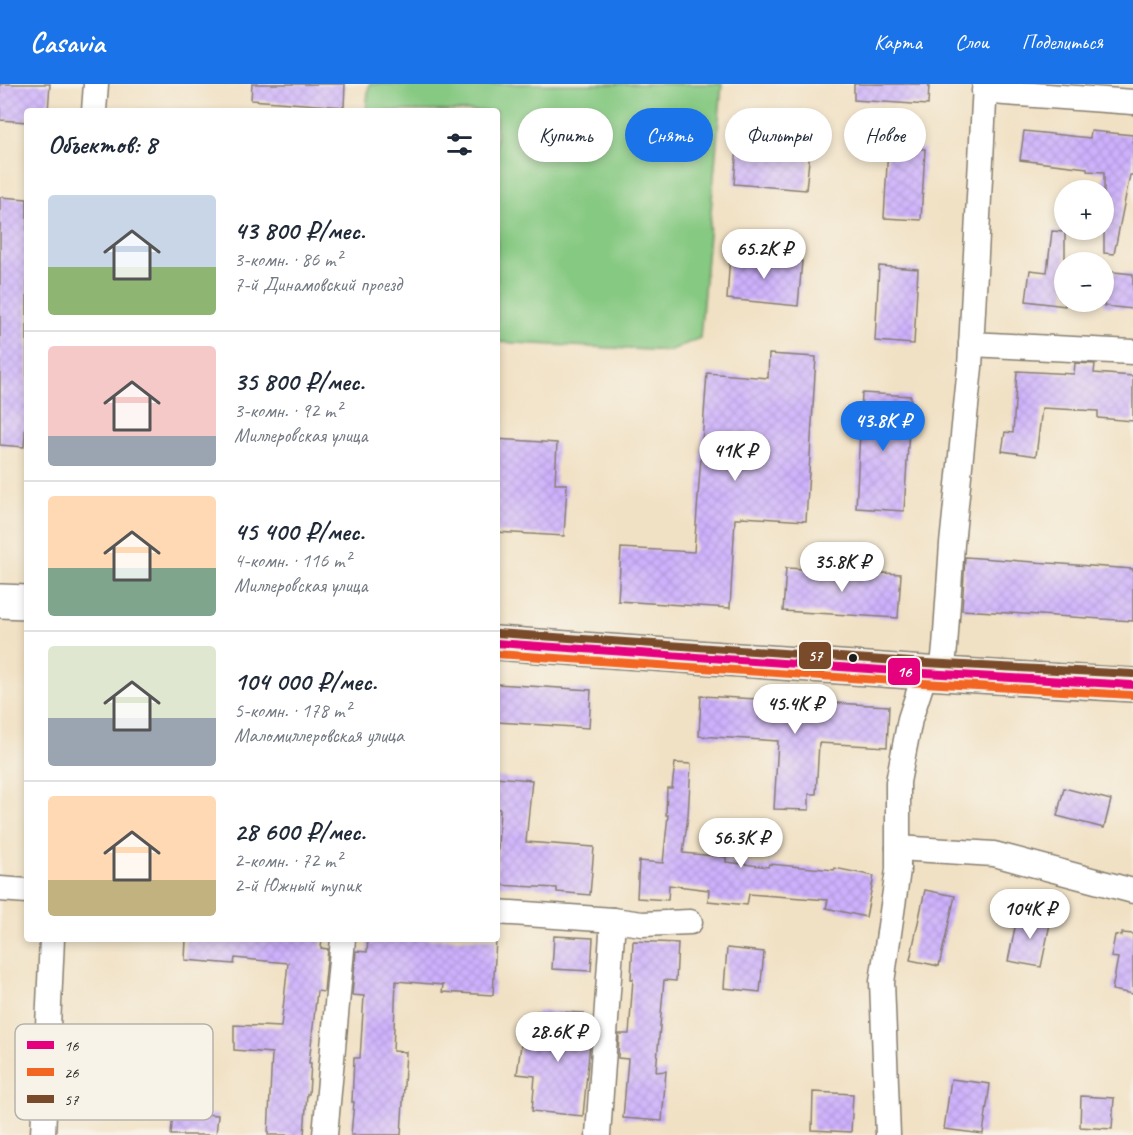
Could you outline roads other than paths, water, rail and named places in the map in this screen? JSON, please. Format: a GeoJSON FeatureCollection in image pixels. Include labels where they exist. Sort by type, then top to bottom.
{"type":"FeatureCollection","features":[{"type":"Feature","properties":{"kind":"street"},"geometry":{"type":"LineString","coordinates":[[94,108],[96,84]]}},
{"type":"Feature","properties":{"kind":"street"},"geometry":{"type":"LineString","coordinates":[[888,1135],[882,982],[898,870],[898,782],[910,719],[933,673],[952,544],[970,367],[984,87],[1005,93],[1133,102]]}},
{"type":"Feature","properties":{"kind":"street"},"geometry":{"type":"LineString","coordinates":[[970,344],[1133,352]]}},
{"type":"Feature","properties":{"kind":"street"},"geometry":{"type":"LineString","coordinates":[[0,601],[24,602]]}},
{"type":"Feature","properties":{"kind":"street"},"geometry":{"type":"LineString","coordinates":[[500,643],[1133,685]]}},
{"type":"Feature","properties":{"kind":"street"},"geometry":{"type":"LineString","coordinates":[[898,848],[993,854],[1133,891]]}},
{"type":"Feature","properties":{"kind":"street"},"geometry":{"type":"LineString","coordinates":[[0,889],[24,891]]}},
{"type":"Feature","properties":{"kind":"street"},"geometry":{"type":"LineString","coordinates":[[500,912],[642,924],[690,922]]}},
{"type":"Feature","properties":{"kind":"street"},"geometry":{"type":"LineString","coordinates":[[597,1135],[613,920]]}},
{"type":"Feature","properties":{"kind":"street"},"geometry":{"type":"LineString","coordinates":[[48,1024],[52,942]]}},
{"type":"Feature","properties":{"kind":"street"},"geometry":{"type":"LineString","coordinates":[[325,1135],[343,942]]}},
{"type":"Feature","properties":{"kind":"street"},"geometry":{"type":"LineString","coordinates":[[43,1135],[44,1120]]}}]}
